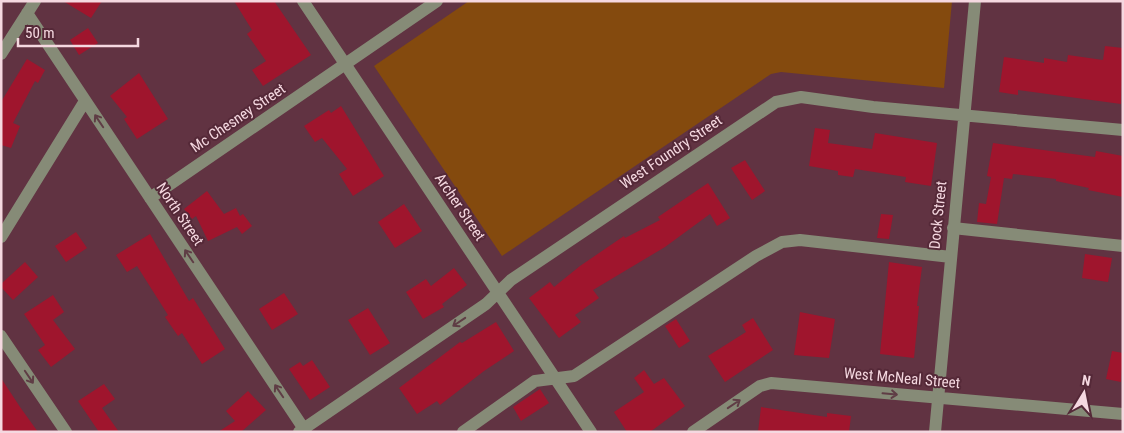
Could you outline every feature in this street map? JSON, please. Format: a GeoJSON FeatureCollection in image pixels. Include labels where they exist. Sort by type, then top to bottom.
{"type":"FeatureCollection","features":[{"type":"Feature","properties":{"kind":"street"},"geometry":{"type":"LineString","coordinates":[[1,54],[35,1]]}},
{"type":"Feature","properties":{"kind":"street","name":"Archer Street"},"geometry":{"type":"LineString","coordinates":[[303,1],[591,432]]}},
{"type":"Feature","properties":{"kind":"street","name":"Mc Chesney Street"},"geometry":{"type":"LineString","coordinates":[[150,198],[437,1]]}},
{"type":"Feature","properties":{"kind":"street","name":"Dock Street"},"geometry":{"type":"LineString","coordinates":[[935,432],[975,1]]}},
{"type":"Feature","properties":{"kind":"street","name":"North Street"},"geometry":{"type":"LineString","coordinates":[[28,13],[303,431]]}},
{"type":"Feature","properties":{"kind":"street","name":"West Foundry Street"},"geometry":{"type":"LineString","coordinates":[[303,431],[486,304],[511,280],[776,102],[801,97],[873,107],[1123,130]]}},
{"type":"Feature","properties":{"kind":"street"},"geometry":{"type":"LineString","coordinates":[[1,237],[85,101]]}},
{"type":"Feature","properties":{"kind":"street"},"geometry":{"type":"LineString","coordinates":[[953,228],[1123,246]]}},
{"type":"Feature","properties":{"kind":"street"},"geometry":{"type":"LineString","coordinates":[[463,432],[535,381],[574,376],[756,256],[782,242],[800,240],[951,257]]}},
{"type":"Feature","properties":{"kind":"street"},"geometry":{"type":"LineString","coordinates":[[1,336],[66,432]]}},
{"type":"Feature","properties":{"kind":"street","name":"West McNeal Street"},"geometry":{"type":"LineString","coordinates":[[693,432],[760,386],[771,383],[1123,414]]}},
{"type":"Feature","properties":{"kind":"shaded area"},"geometry":{"type":"Polygon","coordinates":[[[469,1],[952,1],[944,88],[781,72],[771,74],[502,256],[374,66],[469,1]]]}},
{"type":"Feature","properties":{"kind":"building"},"geometry":{"type":"Polygon","coordinates":[[[63,1],[102,1],[91,18],[63,1]]]}},
{"type":"Feature","properties":{"kind":"building"},"geometry":{"type":"Polygon","coordinates":[[[234,1],[274,1],[311,55],[263,86],[252,70],[266,61],[247,34],[252,30],[234,1]]]}},
{"type":"Feature","properties":{"kind":"building"},"geometry":{"type":"Polygon","coordinates":[[[88,28],[98,43],[79,55],[70,40],[88,28]]]}},
{"type":"Feature","properties":{"kind":"building"},"geometry":{"type":"Polygon","coordinates":[[[1105,46],[1123,48],[1121,104],[1018,90],[1018,95],[999,92],[1004,57],[1044,63],[1044,58],[1067,62],[1068,55],[1103,60],[1105,46]]]}},
{"type":"Feature","properties":{"kind":"building"},"geometry":{"type":"Polygon","coordinates":[[[27,59],[45,70],[38,83],[35,81],[13,123],[20,126],[11,148],[1,145],[1,102],[27,59]]]}},
{"type":"Feature","properties":{"kind":"building"},"geometry":{"type":"Polygon","coordinates":[[[139,73],[168,119],[137,139],[124,119],[127,117],[110,96],[139,73]]]}},
{"type":"Feature","properties":{"kind":"building"},"geometry":{"type":"Polygon","coordinates":[[[341,106],[384,176],[353,196],[339,174],[347,169],[322,138],[315,142],[304,126],[329,110],[331,113],[341,106]]]}},
{"type":"Feature","properties":{"kind":"building"},"geometry":{"type":"Polygon","coordinates":[[[815,128],[830,130],[828,143],[872,149],[875,133],[937,143],[931,186],[905,182],[906,177],[855,169],[853,177],[838,175],[838,171],[809,166],[815,128]]]}},
{"type":"Feature","properties":{"kind":"building"},"geometry":{"type":"Polygon","coordinates":[[[993,143],[1095,157],[1096,151],[1123,156],[1123,197],[1088,190],[1089,188],[1056,181],[1056,179],[1013,174],[1012,179],[1004,178],[997,224],[977,222],[979,203],[986,204],[991,177],[987,176],[993,143]]]}},
{"type":"Feature","properties":{"kind":"building"},"geometry":{"type":"Polygon","coordinates":[[[745,160],[765,191],[752,200],[731,168],[745,160]]]}},
{"type":"Feature","properties":{"kind":"building"},"geometry":{"type":"Polygon","coordinates":[[[708,183],[730,218],[717,226],[710,214],[665,247],[593,290],[599,298],[575,315],[581,322],[559,338],[529,298],[550,282],[554,287],[580,266],[624,236],[625,238],[660,220],[658,217],[708,183]]]}},
{"type":"Feature","properties":{"kind":"building"},"geometry":{"type":"Polygon","coordinates":[[[207,191],[224,214],[236,208],[240,216],[243,214],[252,226],[242,234],[237,227],[208,241],[196,216],[192,219],[184,209],[207,191]]]}},
{"type":"Feature","properties":{"kind":"building"},"geometry":{"type":"Polygon","coordinates":[[[404,204],[422,231],[395,248],[378,222],[404,204]]]}},
{"type":"Feature","properties":{"kind":"building"},"geometry":{"type":"Polygon","coordinates":[[[881,214],[893,215],[889,239],[877,238],[881,214]]]}},
{"type":"Feature","properties":{"kind":"building"},"geometry":{"type":"Polygon","coordinates":[[[76,232],[87,248],[66,262],[55,246],[76,232]]]}},
{"type":"Feature","properties":{"kind":"building"},"geometry":{"type":"Polygon","coordinates":[[[150,234],[189,301],[193,298],[225,349],[202,364],[182,333],[178,336],[165,317],[168,315],[137,266],[127,272],[116,255],[150,234]]]}},
{"type":"Feature","properties":{"kind":"building"},"geometry":{"type":"Polygon","coordinates":[[[1085,254],[1112,258],[1108,282],[1082,278],[1085,254]]]}},
{"type":"Feature","properties":{"kind":"building"},"geometry":{"type":"Polygon","coordinates":[[[25,262],[38,277],[13,300],[1,287],[1,284],[25,262]]]}},
{"type":"Feature","properties":{"kind":"building"},"geometry":{"type":"Polygon","coordinates":[[[889,262],[922,267],[917,306],[919,306],[914,358],[880,354],[889,262]]]}},
{"type":"Feature","properties":{"kind":"building"},"geometry":{"type":"Polygon","coordinates":[[[454,268],[467,285],[442,304],[444,307],[423,319],[406,292],[426,279],[431,286],[454,268]]]}},
{"type":"Feature","properties":{"kind":"building"},"geometry":{"type":"Polygon","coordinates":[[[284,293],[298,314],[272,330],[259,309],[284,293]]]}},
{"type":"Feature","properties":{"kind":"building"},"geometry":{"type":"Polygon","coordinates":[[[53,295],[64,312],[53,320],[75,349],[51,367],[38,350],[45,345],[24,314],[53,295]]]}},
{"type":"Feature","properties":{"kind":"building"},"geometry":{"type":"Polygon","coordinates":[[[368,308],[390,343],[370,355],[348,320],[368,308]]]}},
{"type":"Feature","properties":{"kind":"building"},"geometry":{"type":"Polygon","coordinates":[[[800,312],[835,319],[829,358],[794,355],[800,312]]]}},
{"type":"Feature","properties":{"kind":"building"},"geometry":{"type":"Polygon","coordinates":[[[753,318],[773,350],[725,382],[708,356],[746,332],[742,325],[753,318]]]}},
{"type":"Feature","properties":{"kind":"building"},"geometry":{"type":"Polygon","coordinates":[[[676,319],[690,341],[679,348],[665,326],[676,319]]]}},
{"type":"Feature","properties":{"kind":"building"},"geometry":{"type":"Polygon","coordinates":[[[496,322],[514,351],[484,371],[440,405],[437,401],[417,414],[399,388],[460,342],[462,343],[496,322]]]}},
{"type":"Feature","properties":{"kind":"building"},"geometry":{"type":"Polygon","coordinates":[[[1112,351],[1123,353],[1121,382],[1106,379],[1112,351]]]}},
{"type":"Feature","properties":{"kind":"building"},"geometry":{"type":"Polygon","coordinates":[[[312,360],[330,387],[310,400],[289,369],[300,362],[303,366],[312,360]]]}},
{"type":"Feature","properties":{"kind":"building"},"geometry":{"type":"Polygon","coordinates":[[[644,370],[654,384],[664,378],[685,406],[650,432],[627,432],[614,412],[644,392],[634,378],[644,370]]]}},
{"type":"Feature","properties":{"kind":"building"},"geometry":{"type":"Polygon","coordinates":[[[1,378],[20,407],[38,432],[1,432],[1,378]]]}},
{"type":"Feature","properties":{"kind":"building"},"geometry":{"type":"Polygon","coordinates":[[[104,384],[115,399],[102,408],[119,432],[99,432],[78,401],[104,384]]]}},
{"type":"Feature","properties":{"kind":"building"},"geometry":{"type":"Polygon","coordinates":[[[540,389],[549,403],[521,421],[513,407],[540,389]]]}},
{"type":"Feature","properties":{"kind":"building"},"geometry":{"type":"Polygon","coordinates":[[[248,391],[266,410],[241,432],[218,432],[235,421],[226,411],[248,391]]]}},
{"type":"Feature","properties":{"kind":"building"},"geometry":{"type":"Polygon","coordinates":[[[761,407],[827,417],[827,413],[851,416],[849,432],[758,432],[761,407]]]}}]}
